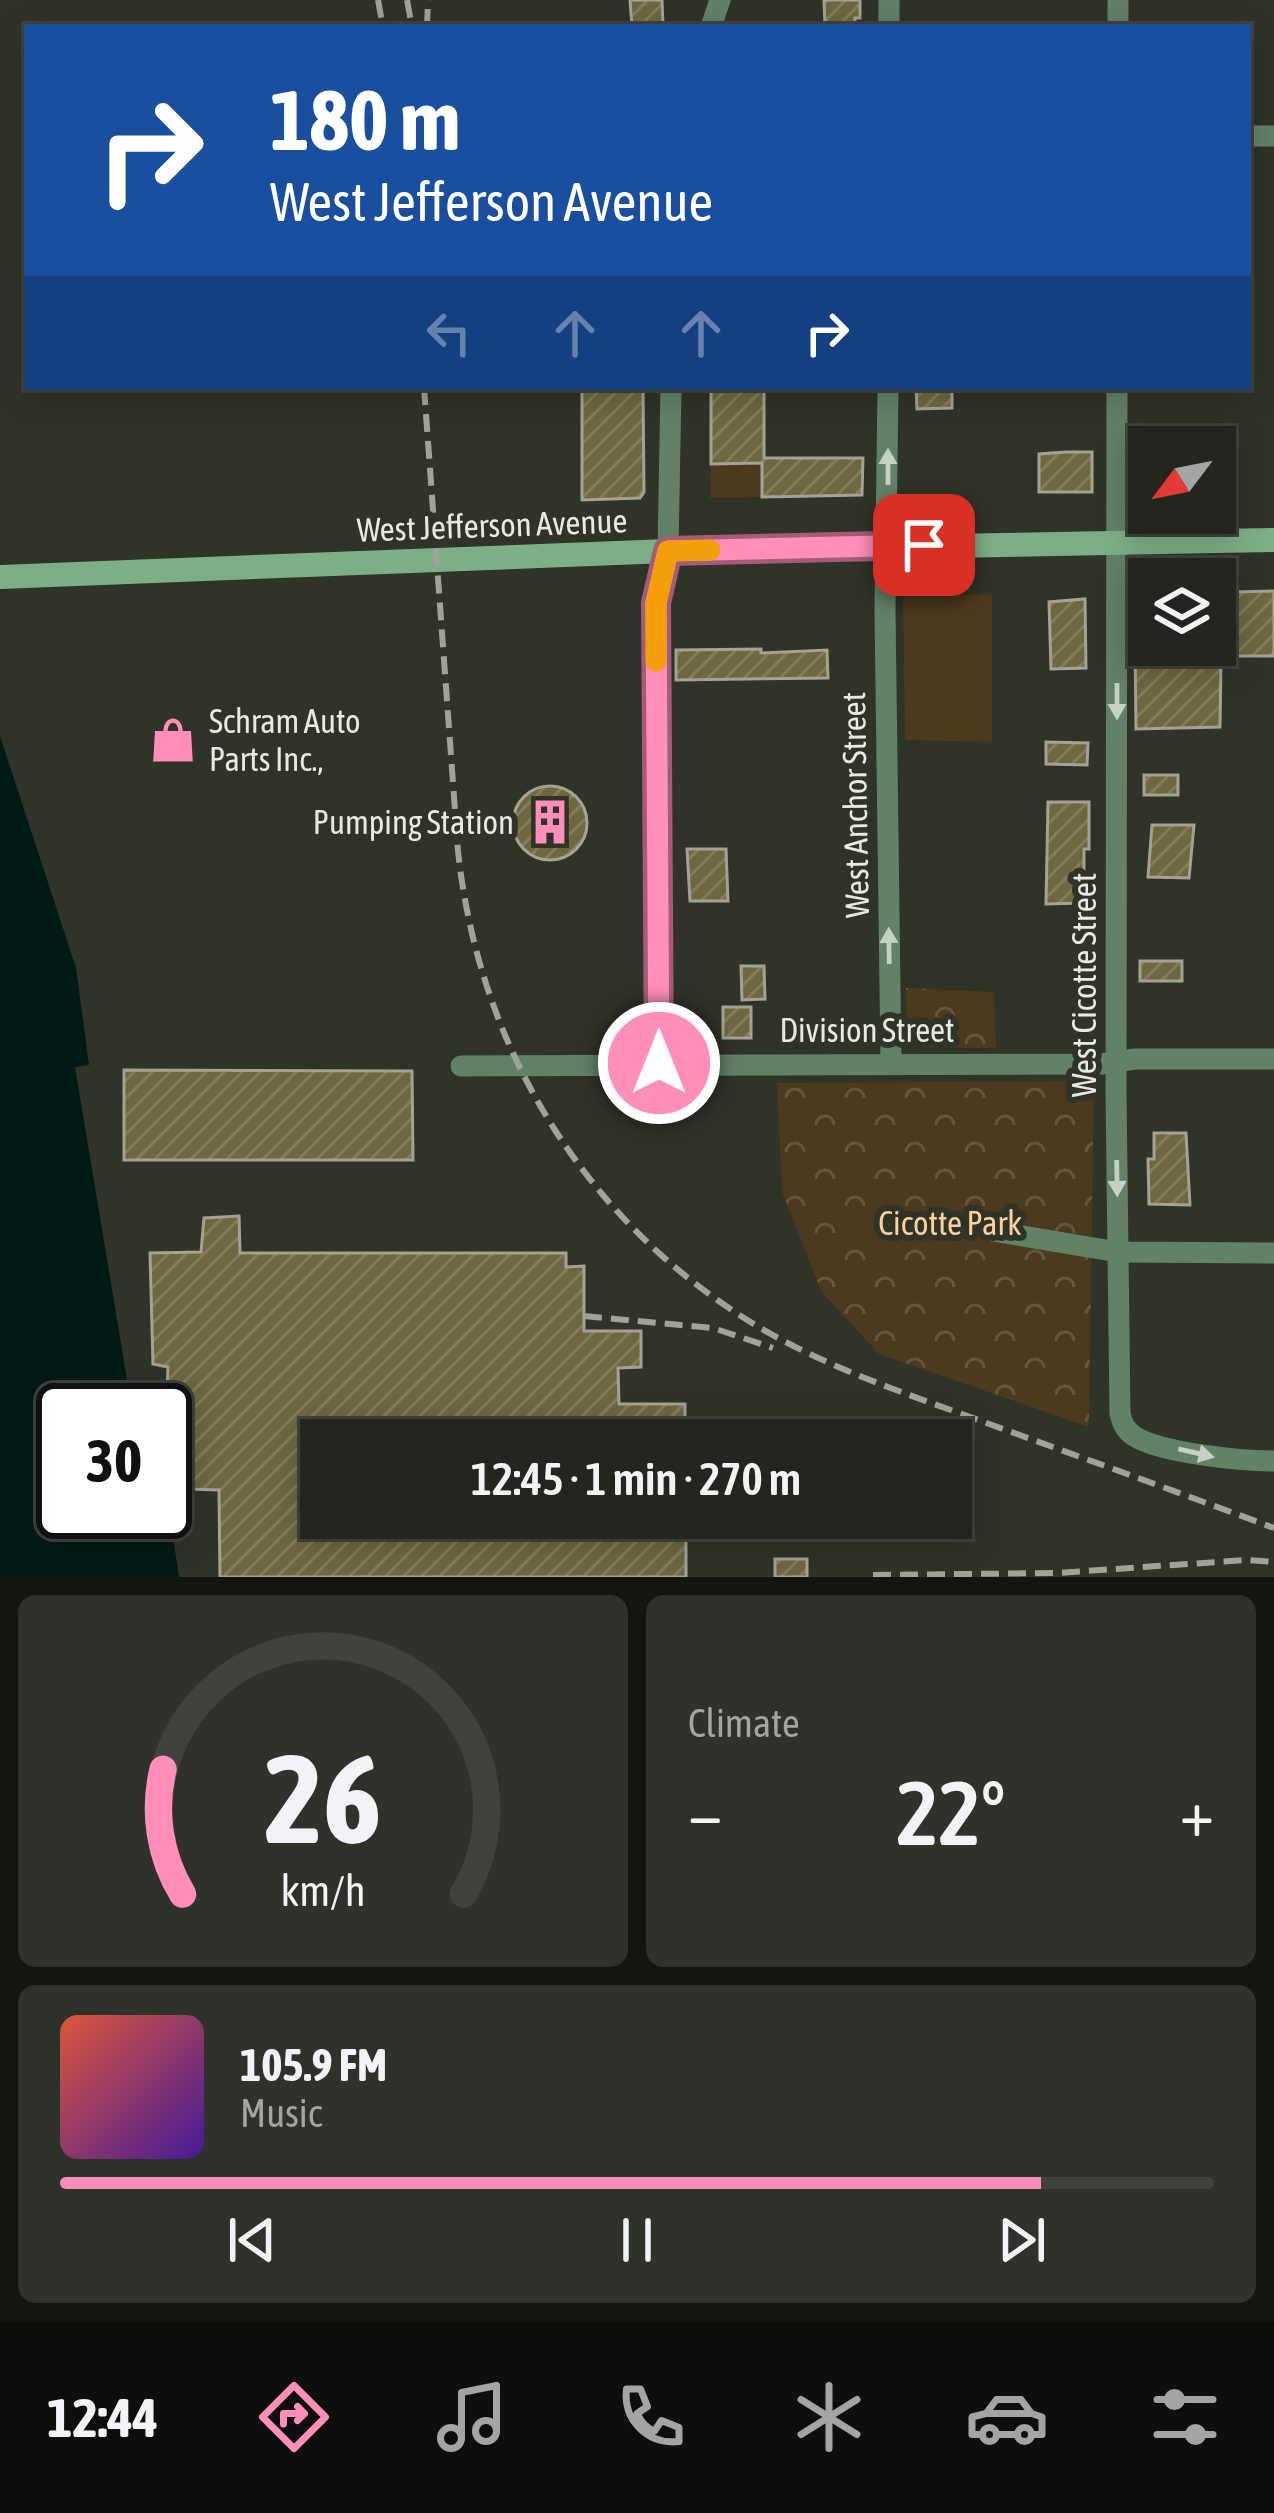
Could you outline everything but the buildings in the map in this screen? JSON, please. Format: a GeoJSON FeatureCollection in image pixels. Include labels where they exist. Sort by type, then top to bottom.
{"type":"FeatureCollection","features":[{"type":"Feature","properties":{"kind":"main road","name":"West Jefferson Avenue"},"geometry":{"type":"LineString","coordinates":[[0,577],[668,551],[1274,540]]}},
{"type":"Feature","properties":{"kind":"street"},"geometry":{"type":"LineString","coordinates":[[659,1063],[656,603],[668,551],[671,390]]}},
{"type":"Feature","properties":{"kind":"street","name":"West Anchor Street"},"geometry":{"type":"LineString","coordinates":[[888,390],[891,1063]]}},
{"type":"Feature","properties":{"kind":"street","name":"West Cicotte Street"},"geometry":{"type":"LineString","coordinates":[[1117,390],[1120,1413],[1124,1427],[1139,1439],[1220,1459],[1274,1462]]}},
{"type":"Feature","properties":{"kind":"street","name":"Division Street"},"geometry":{"type":"LineString","coordinates":[[460,1066],[1274,1059]]}},
{"type":"Feature","properties":{"kind":"street"},"geometry":{"type":"LineString","coordinates":[[993,1231],[1118,1252],[1274,1253]]}},
{"type":"Feature","properties":{"kind":"green space"},"geometry":{"type":"Polygon","coordinates":[[[762,463],[762,497],[710,498],[711,464],[762,463]]]}},
{"type":"Feature","properties":{"kind":"green space"},"geometry":{"type":"Polygon","coordinates":[[[992,594],[992,742],[905,740],[903,596],[992,594]]]}},
{"type":"Feature","properties":{"kind":"green space"},"geometry":{"type":"Polygon","coordinates":[[[906,988],[994,992],[996,1048],[907,1047],[906,988]]]}},
{"type":"Feature","properties":{"kind":"green space","name":"Cicotte Park"},"geometry":{"type":"Polygon","coordinates":[[[1094,1081],[1089,1427],[879,1354],[821,1291],[782,1191],[777,1083],[1094,1081]]]}},
{"type":"Feature","properties":{"kind":"water"},"geometry":{"type":"Polygon","coordinates":[[[0,736],[76,968],[89,1065],[75,1067],[128,1383],[36,1383],[36,1539],[173,1539],[179,1577],[0,1577],[0,736]]]}},
{"type":"Feature","properties":{"kind":"railway"},"geometry":{"type":"LineString","coordinates":[[378,0],[382,24]]}},
{"type":"Feature","properties":{"kind":"railway"},"geometry":{"type":"LineString","coordinates":[[407,0],[411,24]]}},
{"type":"Feature","properties":{"kind":"railway"},"geometry":{"type":"LineString","coordinates":[[427,24],[428,0]]}},
{"type":"Feature","properties":{"kind":"railway"},"geometry":{"type":"LineString","coordinates":[[424,390],[458,851],[470,924],[490,994],[517,1061],[551,1124],[593,1183],[641,1236],[696,1284],[785,1341],[902,1392],[1274,1528]]}},
{"type":"Feature","properties":{"kind":"railway"},"geometry":{"type":"LineString","coordinates":[[584,1316],[713,1328],[773,1348]]}},
{"type":"Feature","properties":{"kind":"railway"},"geometry":{"type":"LineString","coordinates":[[873,1575],[1057,1573],[1274,1562]]}},
{"type":"Feature","properties":{"kind":"slow traffic"},"geometry":{"type":"LineString","coordinates":[[656,661],[656,603],[668,551],[710,550]]}},
{"type":"Feature","properties":{"kind":"place","name":"Schram Auto Parts Inc.,"},"geometry":{"type":"Point","coordinates":[173,740]}},
{"type":"Feature","properties":{"kind":"place","name":"Pumping Station"},"geometry":{"type":"Point","coordinates":[550,822]}},
{"type":"Feature","properties":{"kind":"route"},"geometry":{"type":"LineString","coordinates":[[659,1063],[656,603],[668,551],[924,545]]}}]}
